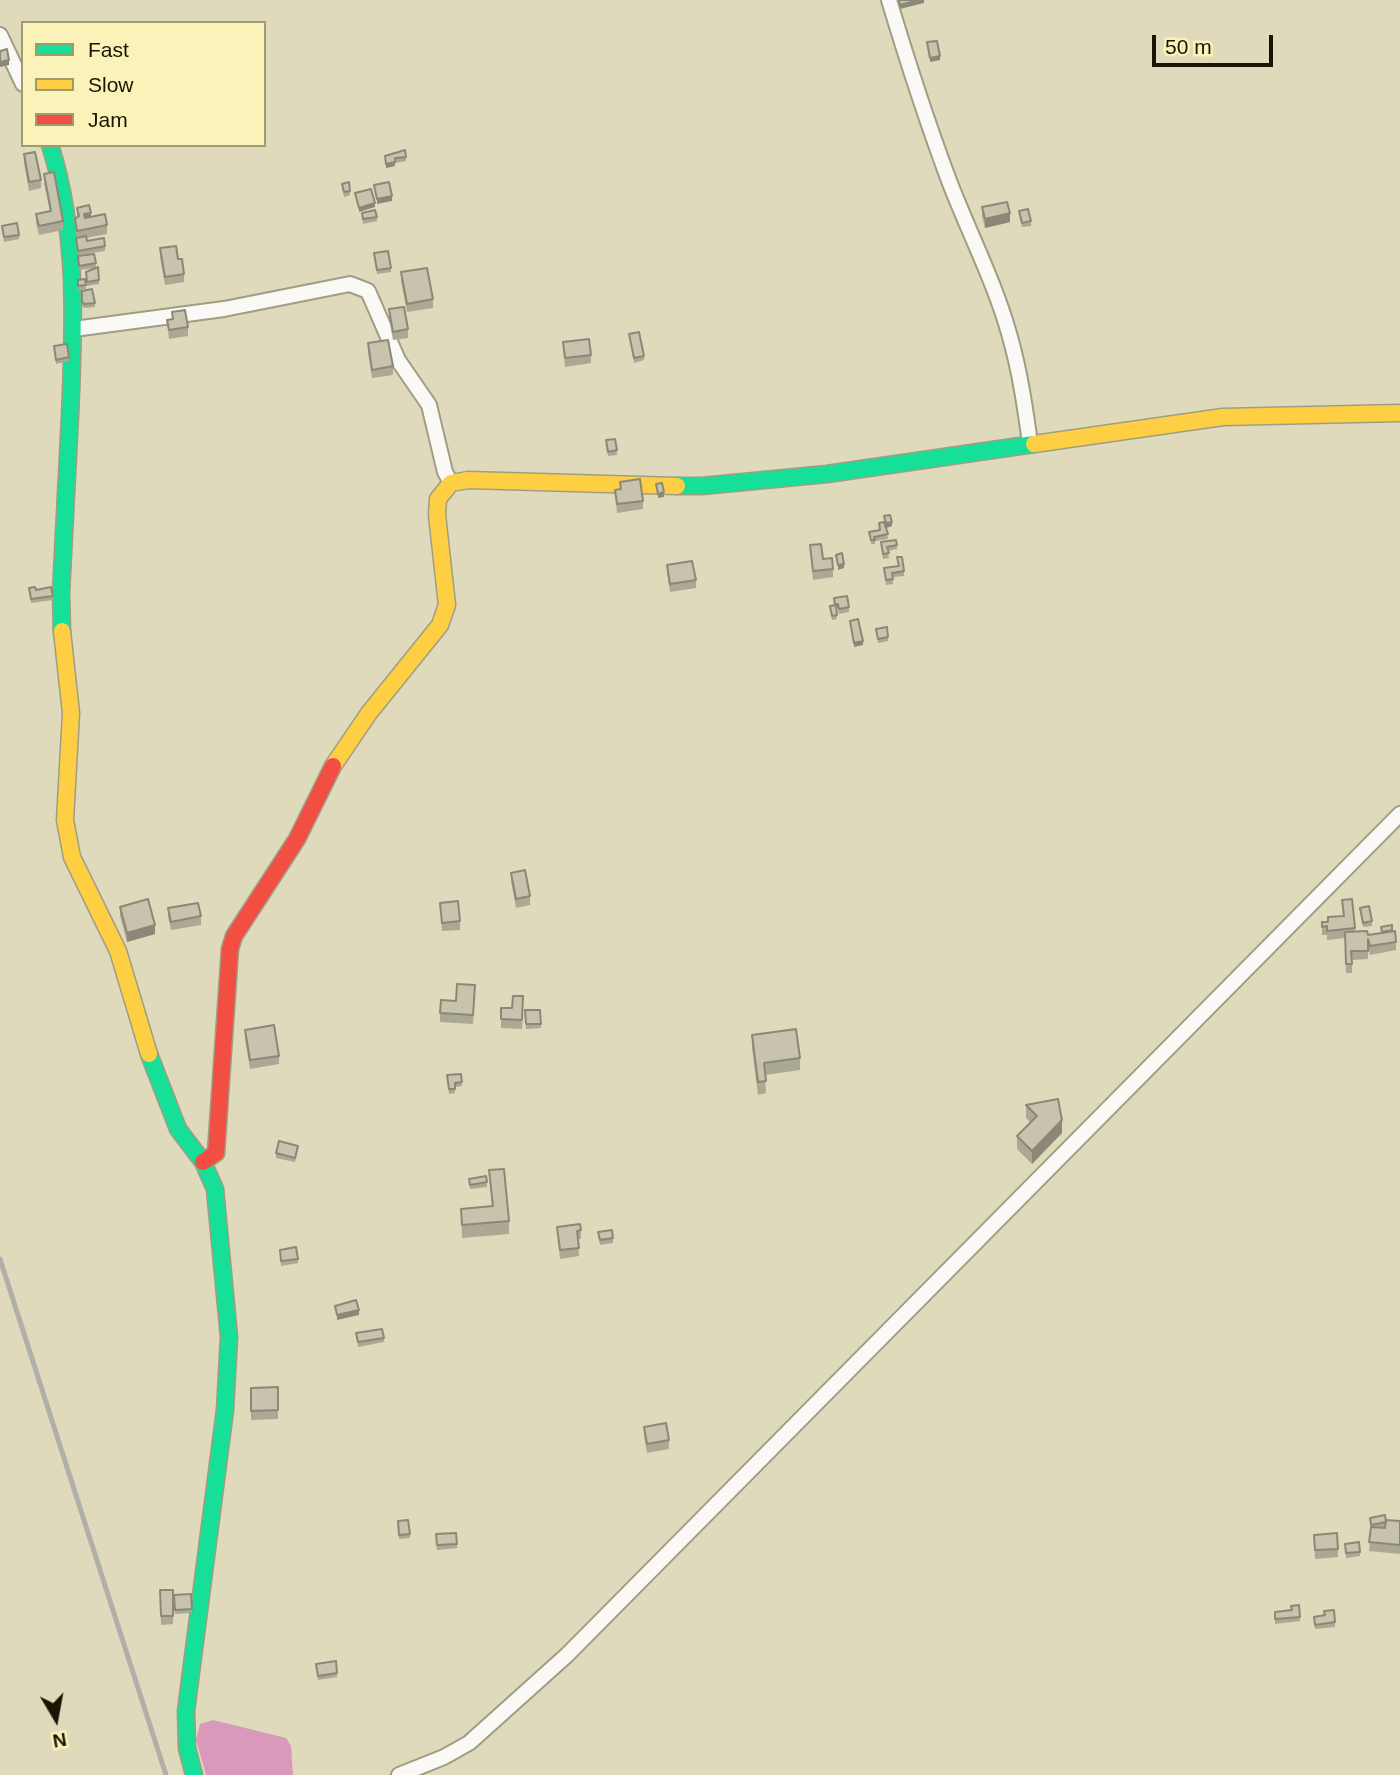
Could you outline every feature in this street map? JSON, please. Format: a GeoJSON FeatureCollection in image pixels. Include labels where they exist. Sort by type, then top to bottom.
{"type":"FeatureCollection","features":[{"type":"Feature","properties":{"kind":"street"},"geometry":{"type":"LineString","coordinates":[[889,0],[919,99],[1010,336],[1022,386],[1030,443]]}},
{"type":"Feature","properties":{"kind":"street"},"geometry":{"type":"LineString","coordinates":[[0,35],[21,80]]}},
{"type":"Feature","properties":{"kind":"street"},"geometry":{"type":"LineString","coordinates":[[51,147],[60,176],[68,237],[74,329],[61,593],[62,645],[71,713],[65,820],[72,857],[118,951],[155,1073],[173,1118],[203,1162],[215,1189],[229,1337],[225,1410],[186,1711],[187,1748],[194,1775]]}},
{"type":"Feature","properties":{"kind":"street"},"geometry":{"type":"LineString","coordinates":[[74,329],[224,309],[350,284],[368,291],[398,360],[429,405],[445,472],[451,483]]}},
{"type":"Feature","properties":{"kind":"street"},"geometry":{"type":"LineString","coordinates":[[203,1162],[216,1153],[230,950],[234,936],[297,839],[329,773],[369,713],[440,625],[447,605],[437,515],[438,499],[451,483],[468,480],[702,486],[827,474],[1223,416],[1400,413]]}},
{"type":"Feature","properties":{"kind":"street"},"geometry":{"type":"LineString","coordinates":[[400,1775],[444,1757],[469,1743],[568,1655],[1400,814]]}},
{"type":"Feature","properties":{"kind":"shaded area"},"geometry":{"type":"Polygon","coordinates":[[[213,1720],[286,1738],[291,1746],[293,1775],[206,1775],[196,1740],[200,1724],[213,1720]]]}},
{"type":"Feature","properties":{"kind":"building"},"geometry":{"type":"Polygon","coordinates":[[[899,0],[918,0],[900,5],[899,0]]]}},
{"type":"Feature","properties":{"kind":"building"},"geometry":{"type":"Polygon","coordinates":[[[937,41],[940,56],[930,58],[927,42],[937,41]]]}},
{"type":"Feature","properties":{"kind":"building"},"geometry":{"type":"Polygon","coordinates":[[[7,49],[9,60],[0,62],[0,51],[7,49]]]}},
{"type":"Feature","properties":{"kind":"building"},"geometry":{"type":"Polygon","coordinates":[[[405,150],[406,157],[395,158],[395,162],[386,164],[385,156],[405,150]]]}},
{"type":"Feature","properties":{"kind":"building"},"geometry":{"type":"Polygon","coordinates":[[[35,152],[41,180],[29,182],[24,154],[35,152]]]}},
{"type":"Feature","properties":{"kind":"building"},"geometry":{"type":"Polygon","coordinates":[[[54,172],[63,221],[39,226],[36,214],[51,211],[44,174],[54,172]]]}},
{"type":"Feature","properties":{"kind":"building"},"geometry":{"type":"Polygon","coordinates":[[[349,182],[350,191],[344,192],[342,184],[349,182]]]}},
{"type":"Feature","properties":{"kind":"building"},"geometry":{"type":"Polygon","coordinates":[[[389,182],[392,196],[377,199],[374,185],[389,182]]]}},
{"type":"Feature","properties":{"kind":"building"},"geometry":{"type":"Polygon","coordinates":[[[371,189],[375,203],[359,208],[355,193],[371,189]]]}},
{"type":"Feature","properties":{"kind":"building"},"geometry":{"type":"Polygon","coordinates":[[[1007,202],[1010,213],[985,219],[982,207],[1007,202]]]}},
{"type":"Feature","properties":{"kind":"building"},"geometry":{"type":"Polygon","coordinates":[[[89,205],[91,213],[84,214],[85,218],[105,214],[107,225],[77,231],[77,208],[89,205]]]}},
{"type":"Feature","properties":{"kind":"building"},"geometry":{"type":"Polygon","coordinates":[[[1028,209],[1031,221],[1022,223],[1019,211],[1028,209]]]}},
{"type":"Feature","properties":{"kind":"building"},"geometry":{"type":"Polygon","coordinates":[[[375,210],[377,217],[363,219],[362,213],[375,210]]]}},
{"type":"Feature","properties":{"kind":"building"},"geometry":{"type":"Polygon","coordinates":[[[17,223],[19,235],[4,237],[2,226],[17,223]]]}},
{"type":"Feature","properties":{"kind":"building"},"geometry":{"type":"Polygon","coordinates":[[[86,236],[87,241],[104,238],[105,246],[78,251],[76,238],[86,236]]]}},
{"type":"Feature","properties":{"kind":"building"},"geometry":{"type":"Polygon","coordinates":[[[176,246],[178,259],[182,259],[184,274],[165,277],[160,248],[176,246]]]}},
{"type":"Feature","properties":{"kind":"building"},"geometry":{"type":"Polygon","coordinates":[[[388,251],[391,268],[377,270],[374,253],[388,251]]]}},
{"type":"Feature","properties":{"kind":"building"},"geometry":{"type":"Polygon","coordinates":[[[94,254],[96,263],[79,266],[78,256],[94,254]]]}},
{"type":"Feature","properties":{"kind":"building"},"geometry":{"type":"Polygon","coordinates":[[[98,267],[99,280],[87,282],[86,272],[98,267]]]}},
{"type":"Feature","properties":{"kind":"building"},"geometry":{"type":"Polygon","coordinates":[[[427,268],[433,299],[407,304],[401,272],[427,268]]]}},
{"type":"Feature","properties":{"kind":"building"},"geometry":{"type":"Polygon","coordinates":[[[85,279],[86,285],[78,286],[78,280],[85,279]]]}},
{"type":"Feature","properties":{"kind":"building"},"geometry":{"type":"Polygon","coordinates":[[[92,289],[95,303],[84,304],[82,291],[92,289]]]}},
{"type":"Feature","properties":{"kind":"building"},"geometry":{"type":"Polygon","coordinates":[[[404,307],[408,329],[393,332],[389,309],[404,307]]]}},
{"type":"Feature","properties":{"kind":"building"},"geometry":{"type":"Polygon","coordinates":[[[185,310],[188,327],[169,330],[167,320],[173,319],[172,312],[185,310]]]}},
{"type":"Feature","properties":{"kind":"building"},"geometry":{"type":"Polygon","coordinates":[[[639,332],[644,356],[634,358],[629,334],[639,332]]]}},
{"type":"Feature","properties":{"kind":"building"},"geometry":{"type":"Polygon","coordinates":[[[589,339],[591,355],[565,358],[563,342],[589,339]]]}},
{"type":"Feature","properties":{"kind":"building"},"geometry":{"type":"Polygon","coordinates":[[[388,340],[393,366],[372,370],[368,343],[388,340]]]}},
{"type":"Feature","properties":{"kind":"building"},"geometry":{"type":"Polygon","coordinates":[[[67,344],[69,357],[56,360],[54,346],[67,344]]]}},
{"type":"Feature","properties":{"kind":"building"},"geometry":{"type":"Polygon","coordinates":[[[615,439],[617,450],[608,452],[606,440],[615,439]]]}},
{"type":"Feature","properties":{"kind":"building"},"geometry":{"type":"Polygon","coordinates":[[[640,479],[643,501],[617,504],[615,490],[621,489],[620,482],[640,479]]]}},
{"type":"Feature","properties":{"kind":"building"},"geometry":{"type":"Polygon","coordinates":[[[662,483],[664,492],[658,494],[656,484],[662,483]]]}},
{"type":"Feature","properties":{"kind":"building"},"geometry":{"type":"Polygon","coordinates":[[[890,515],[892,522],[886,523],[884,516],[890,515]]]}},
{"type":"Feature","properties":{"kind":"building"},"geometry":{"type":"Polygon","coordinates":[[[884,522],[888,534],[871,540],[869,532],[880,530],[879,523],[884,522]]]}},
{"type":"Feature","properties":{"kind":"building"},"geometry":{"type":"Polygon","coordinates":[[[896,540],[897,545],[887,547],[889,553],[883,554],[881,542],[896,540]]]}},
{"type":"Feature","properties":{"kind":"building"},"geometry":{"type":"Polygon","coordinates":[[[821,544],[823,559],[832,558],[833,569],[813,571],[810,545],[821,544]]]}},
{"type":"Feature","properties":{"kind":"building"},"geometry":{"type":"Polygon","coordinates":[[[842,553],[844,564],[838,565],[836,555],[842,553]]]}},
{"type":"Feature","properties":{"kind":"building"},"geometry":{"type":"Polygon","coordinates":[[[897,557],[902,557],[904,571],[892,573],[893,579],[886,580],[884,568],[899,566],[897,557]]]}},
{"type":"Feature","properties":{"kind":"building"},"geometry":{"type":"Polygon","coordinates":[[[692,561],[696,580],[670,584],[667,565],[692,561]]]}},
{"type":"Feature","properties":{"kind":"building"},"geometry":{"type":"Polygon","coordinates":[[[35,587],[36,590],[51,587],[53,596],[31,599],[29,588],[35,587]]]}},
{"type":"Feature","properties":{"kind":"building"},"geometry":{"type":"Polygon","coordinates":[[[847,596],[849,607],[839,609],[834,598],[847,596]]]}},
{"type":"Feature","properties":{"kind":"building"},"geometry":{"type":"Polygon","coordinates":[[[836,605],[837,615],[832,616],[830,606],[836,605]]]}},
{"type":"Feature","properties":{"kind":"building"},"geometry":{"type":"Polygon","coordinates":[[[858,619],[863,641],[854,643],[850,621],[858,619]]]}},
{"type":"Feature","properties":{"kind":"building"},"geometry":{"type":"Polygon","coordinates":[[[887,627],[888,637],[878,639],[876,629],[887,627]]]}},
{"type":"Feature","properties":{"kind":"building"},"geometry":{"type":"Polygon","coordinates":[[[525,870],[530,896],[516,899],[511,873],[525,870]]]}},
{"type":"Feature","properties":{"kind":"building"},"geometry":{"type":"Polygon","coordinates":[[[148,899],[155,925],[127,933],[120,907],[148,899]]]}},
{"type":"Feature","properties":{"kind":"building"},"geometry":{"type":"Polygon","coordinates":[[[1352,899],[1355,928],[1327,931],[1327,926],[1322,927],[1322,922],[1328,922],[1328,917],[1344,916],[1342,900],[1352,899]]]}},
{"type":"Feature","properties":{"kind":"building"},"geometry":{"type":"Polygon","coordinates":[[[458,901],[460,921],[442,923],[440,903],[458,901]]]}},
{"type":"Feature","properties":{"kind":"building"},"geometry":{"type":"Polygon","coordinates":[[[198,903],[201,916],[171,922],[168,908],[198,903]]]}},
{"type":"Feature","properties":{"kind":"building"},"geometry":{"type":"Polygon","coordinates":[[[1369,906],[1372,921],[1363,923],[1360,908],[1369,906]]]}},
{"type":"Feature","properties":{"kind":"building"},"geometry":{"type":"Polygon","coordinates":[[[1392,925],[1392,930],[1382,932],[1381,927],[1392,925]]]}},
{"type":"Feature","properties":{"kind":"building"},"geometry":{"type":"Polygon","coordinates":[[[1367,931],[1368,935],[1395,931],[1396,942],[1370,946],[1368,939],[1368,951],[1351,951],[1352,964],[1346,964],[1345,932],[1367,931]]]}},
{"type":"Feature","properties":{"kind":"building"},"geometry":{"type":"Polygon","coordinates":[[[457,984],[475,985],[473,1015],[440,1013],[441,1000],[456,1001],[457,984]]]}},
{"type":"Feature","properties":{"kind":"building"},"geometry":{"type":"Polygon","coordinates":[[[513,996],[523,996],[522,1020],[501,1019],[501,1008],[512,1008],[513,996]]]}},
{"type":"Feature","properties":{"kind":"building"},"geometry":{"type":"Polygon","coordinates":[[[525,1010],[540,1010],[541,1024],[526,1024],[525,1010]]]}},
{"type":"Feature","properties":{"kind":"building"},"geometry":{"type":"Polygon","coordinates":[[[274,1025],[279,1056],[250,1060],[245,1030],[274,1025]]]}},
{"type":"Feature","properties":{"kind":"building"},"geometry":{"type":"Polygon","coordinates":[[[796,1029],[800,1058],[764,1063],[766,1081],[758,1082],[752,1035],[796,1029]]]}},
{"type":"Feature","properties":{"kind":"building"},"geometry":{"type":"Polygon","coordinates":[[[461,1074],[462,1082],[455,1083],[455,1089],[449,1089],[447,1075],[461,1074]]]}},
{"type":"Feature","properties":{"kind":"building"},"geometry":{"type":"Polygon","coordinates":[[[1058,1099],[1062,1120],[1032,1151],[1017,1136],[1037,1116],[1026,1105],[1058,1099]]]}},
{"type":"Feature","properties":{"kind":"building"},"geometry":{"type":"Polygon","coordinates":[[[279,1141],[298,1146],[295,1158],[276,1153],[279,1141]]]}},
{"type":"Feature","properties":{"kind":"building"},"geometry":{"type":"Polygon","coordinates":[[[504,1169],[509,1221],[462,1225],[461,1209],[493,1206],[489,1170],[504,1169]]]}},
{"type":"Feature","properties":{"kind":"building"},"geometry":{"type":"Polygon","coordinates":[[[486,1176],[487,1182],[470,1185],[469,1179],[486,1176]]]}},
{"type":"Feature","properties":{"kind":"building"},"geometry":{"type":"Polygon","coordinates":[[[580,1224],[581,1230],[577,1231],[579,1248],[560,1250],[557,1227],[580,1224]]]}},
{"type":"Feature","properties":{"kind":"building"},"geometry":{"type":"Polygon","coordinates":[[[612,1230],[613,1238],[600,1240],[598,1232],[612,1230]]]}},
{"type":"Feature","properties":{"kind":"building"},"geometry":{"type":"Polygon","coordinates":[[[296,1247],[298,1259],[281,1261],[280,1250],[296,1247]]]}},
{"type":"Feature","properties":{"kind":"building"},"geometry":{"type":"Polygon","coordinates":[[[356,1300],[359,1310],[337,1315],[335,1306],[356,1300]]]}},
{"type":"Feature","properties":{"kind":"building"},"geometry":{"type":"Polygon","coordinates":[[[382,1329],[384,1338],[358,1342],[356,1333],[382,1329]]]}},
{"type":"Feature","properties":{"kind":"building"},"geometry":{"type":"Polygon","coordinates":[[[278,1387],[278,1410],[251,1411],[251,1388],[278,1387]]]}},
{"type":"Feature","properties":{"kind":"building"},"geometry":{"type":"Polygon","coordinates":[[[666,1423],[669,1440],[647,1444],[644,1427],[666,1423]]]}},
{"type":"Feature","properties":{"kind":"building"},"geometry":{"type":"Polygon","coordinates":[[[1385,1515],[1386,1522],[1371,1525],[1370,1518],[1385,1515]]]}},
{"type":"Feature","properties":{"kind":"building"},"geometry":{"type":"Polygon","coordinates":[[[408,1520],[410,1534],[399,1535],[398,1521],[408,1520]]]}},
{"type":"Feature","properties":{"kind":"building"},"geometry":{"type":"Polygon","coordinates":[[[1386,1520],[1400,1521],[1400,1545],[1369,1542],[1371,1527],[1385,1528],[1386,1520]]]}},
{"type":"Feature","properties":{"kind":"building"},"geometry":{"type":"Polygon","coordinates":[[[456,1533],[457,1544],[437,1545],[436,1534],[456,1533]]]}},
{"type":"Feature","properties":{"kind":"building"},"geometry":{"type":"Polygon","coordinates":[[[1337,1533],[1338,1549],[1315,1550],[1314,1535],[1337,1533]]]}},
{"type":"Feature","properties":{"kind":"building"},"geometry":{"type":"Polygon","coordinates":[[[1359,1542],[1360,1552],[1346,1553],[1345,1544],[1359,1542]]]}},
{"type":"Feature","properties":{"kind":"building"},"geometry":{"type":"Polygon","coordinates":[[[160,1590],[173,1590],[173,1616],[161,1616],[160,1590]]]}},
{"type":"Feature","properties":{"kind":"building"},"geometry":{"type":"Polygon","coordinates":[[[191,1594],[192,1609],[175,1610],[174,1595],[191,1594]]]}},
{"type":"Feature","properties":{"kind":"building"},"geometry":{"type":"Polygon","coordinates":[[[1299,1605],[1300,1617],[1275,1619],[1275,1612],[1292,1610],[1291,1606],[1299,1605]]]}},
{"type":"Feature","properties":{"kind":"building"},"geometry":{"type":"Polygon","coordinates":[[[1334,1610],[1335,1622],[1315,1625],[1314,1617],[1325,1615],[1324,1611],[1334,1610]]]}},
{"type":"Feature","properties":{"kind":"building"},"geometry":{"type":"Polygon","coordinates":[[[336,1661],[337,1673],[318,1676],[316,1664],[336,1661]]]}},
{"type":"Feature","properties":{"kind":"railway"},"geometry":{"type":"LineString","coordinates":[[0,1259],[166,1775]]}},
{"type":"Feature","properties":{"kind":"traffic: fast"},"geometry":{"type":"LineString","coordinates":[[51,147],[59,178],[70,245],[73,314],[61,593],[62,631]]}},
{"type":"Feature","properties":{"kind":"traffic: fast"},"geometry":{"type":"LineString","coordinates":[[677,486],[827,474],[1034,444]]}},
{"type":"Feature","properties":{"kind":"traffic: fast"},"geometry":{"type":"LineString","coordinates":[[149,1054],[178,1129],[203,1162],[215,1189],[229,1337],[225,1410],[186,1711],[187,1748],[194,1775]]}},
{"type":"Feature","properties":{"kind":"traffic: slow"},"geometry":{"type":"LineString","coordinates":[[1034,444],[1223,417],[1400,413]]}},
{"type":"Feature","properties":{"kind":"traffic: slow"},"geometry":{"type":"LineString","coordinates":[[333,766],[369,713],[440,625],[447,605],[437,515],[438,499],[451,483],[468,480],[677,486]]}},
{"type":"Feature","properties":{"kind":"traffic: slow"},"geometry":{"type":"LineString","coordinates":[[62,631],[71,713],[65,820],[72,857],[118,951],[149,1054]]}},
{"type":"Feature","properties":{"kind":"traffic: jam"},"geometry":{"type":"LineString","coordinates":[[203,1162],[216,1153],[230,949],[234,936],[297,839],[333,766]]}}]}
